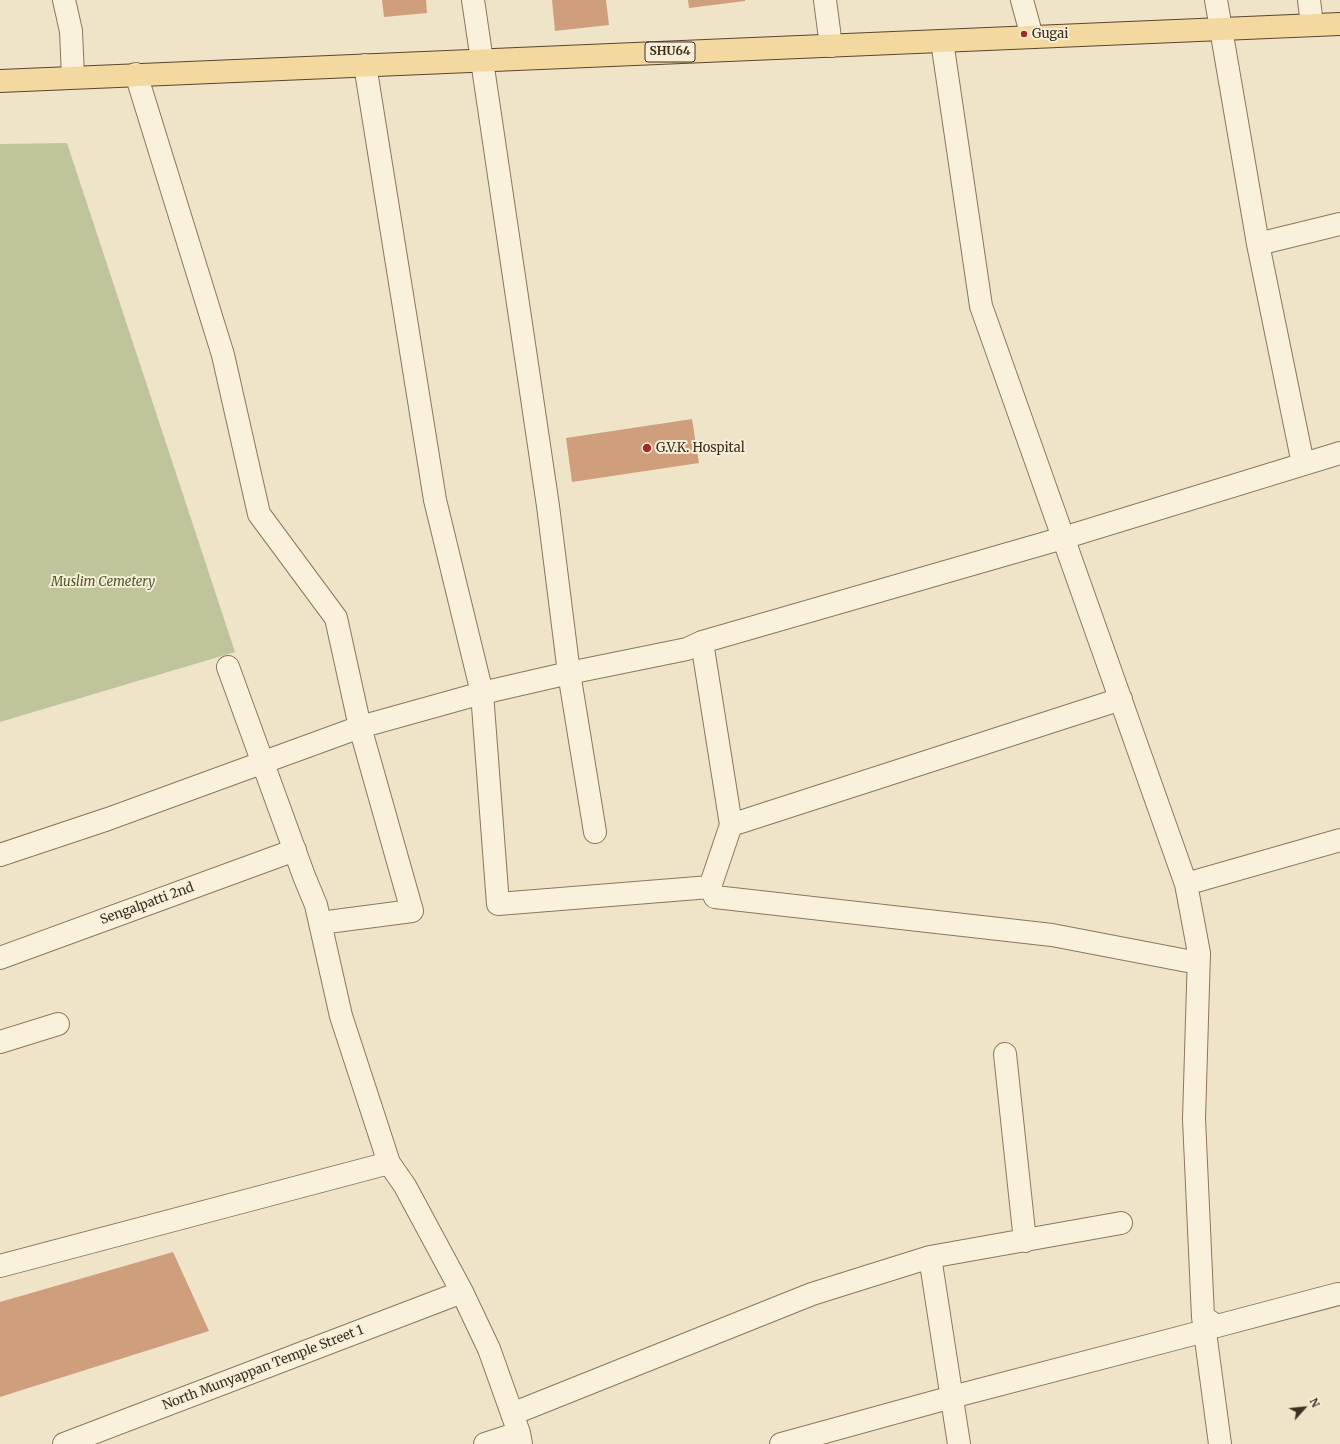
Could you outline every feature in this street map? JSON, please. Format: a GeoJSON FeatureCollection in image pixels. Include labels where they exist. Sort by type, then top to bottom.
{"type":"FeatureCollection","features":[{"type":"Feature","properties":{"kind":"main road","name":"SHU64"},"geometry":{"type":"LineString","coordinates":[[0,81],[136,74],[1340,24]]}},
{"type":"Feature","properties":{"kind":"street"},"geometry":{"type":"LineString","coordinates":[[64,0],[71,31],[73,77]]}},
{"type":"Feature","properties":{"kind":"street"},"geometry":{"type":"LineString","coordinates":[[473,0],[548,506],[569,673],[595,832]]}},
{"type":"Feature","properties":{"kind":"street"},"geometry":{"type":"LineString","coordinates":[[825,0],[831,46]]}},
{"type":"Feature","properties":{"kind":"street"},"geometry":{"type":"LineString","coordinates":[[1022,0],[1032,37]]}},
{"type":"Feature","properties":{"kind":"street"},"geometry":{"type":"LineString","coordinates":[[1216,0],[1258,244],[1303,464]]}},
{"type":"Feature","properties":{"kind":"street"},"geometry":{"type":"LineString","coordinates":[[1309,0],[1312,25]]}},
{"type":"Feature","properties":{"kind":"street"},"geometry":{"type":"LineString","coordinates":[[942,41],[981,306],[1186,884],[1199,953],[1194,1119],[1204,1324],[1220,1444]]}},
{"type":"Feature","properties":{"kind":"street"},"geometry":{"type":"LineString","coordinates":[[365,65],[435,500],[482,694],[498,904],[710,887]]}},
{"type":"Feature","properties":{"kind":"street"},"geometry":{"type":"LineString","coordinates":[[136,74],[223,355],[259,514],[336,618],[360,727],[412,910],[320,923]]}},
{"type":"Feature","properties":{"kind":"street"},"geometry":{"type":"LineString","coordinates":[[1258,244],[1340,224]]}},
{"type":"Feature","properties":{"kind":"street"},"geometry":{"type":"LineString","coordinates":[[0,855],[108,819],[360,727],[482,694],[569,673],[687,649],[702,642],[1063,538],[1340,453]]}},
{"type":"Feature","properties":{"kind":"street"},"geometry":{"type":"LineString","coordinates":[[702,642],[732,825],[710,887],[715,897],[1052,935],[1198,963]]}},
{"type":"Feature","properties":{"kind":"street"},"geometry":{"type":"LineString","coordinates":[[228,667],[304,876],[316,904],[341,1016],[389,1163],[404,1186],[462,1292],[489,1349],[517,1430]]}},
{"type":"Feature","properties":{"kind":"street"},"geometry":{"type":"LineString","coordinates":[[732,825],[1121,699]]}},
{"type":"Feature","properties":{"kind":"street"},"geometry":{"type":"LineString","coordinates":[[1186,884],[1340,840]]}},
{"type":"Feature","properties":{"kind":"street","name":"Sengalpatti 2nd"},"geometry":{"type":"LineString","coordinates":[[0,958],[295,850]]}},
{"type":"Feature","properties":{"kind":"street"},"geometry":{"type":"LineString","coordinates":[[0,1042],[58,1024]]}},
{"type":"Feature","properties":{"kind":"street"},"geometry":{"type":"LineString","coordinates":[[1005,1054],[1025,1241]]}},
{"type":"Feature","properties":{"kind":"street"},"geometry":{"type":"LineString","coordinates":[[0,1266],[389,1163]]}},
{"type":"Feature","properties":{"kind":"street"},"geometry":{"type":"LineString","coordinates":[[485,1444],[812,1294],[930,1257],[1121,1223]]}},
{"type":"Feature","properties":{"kind":"street"},"geometry":{"type":"LineString","coordinates":[[930,1257],[960,1444]]}},
{"type":"Feature","properties":{"kind":"street","name":"North Munyappan Temple Street 1"},"geometry":{"type":"LineString","coordinates":[[64,1444],[462,1292]]}},
{"type":"Feature","properties":{"kind":"street"},"geometry":{"type":"LineString","coordinates":[[781,1444],[952,1397],[1204,1324],[1217,1326],[1338,1294]]}},
{"type":"Feature","properties":{"kind":"green space","name":"Muslim Cemetery"},"geometry":{"type":"Polygon","coordinates":[[[67,143],[235,652],[0,722],[0,144],[67,143]]]}},
{"type":"Feature","properties":{"kind":"building"},"geometry":{"type":"Polygon","coordinates":[[[382,0],[426,0],[427,13],[384,17],[382,0]]]}},
{"type":"Feature","properties":{"kind":"building"},"geometry":{"type":"Polygon","coordinates":[[[552,0],[606,0],[609,25],[555,31],[552,0]]]}},
{"type":"Feature","properties":{"kind":"building"},"geometry":{"type":"Polygon","coordinates":[[[688,0],[745,0],[745,1],[689,8],[688,0]]]}},
{"type":"Feature","properties":{"kind":"building"},"geometry":{"type":"Polygon","coordinates":[[[692,419],[699,463],[572,482],[566,438],[692,419]]]}},
{"type":"Feature","properties":{"kind":"building"},"geometry":{"type":"Polygon","coordinates":[[[173,1252],[209,1331],[0,1397],[0,1302],[173,1252]]]}},
{"type":"Feature","properties":{"kind":"place","name":"Gugai"},"geometry":{"type":"Point","coordinates":[1024,34]}},
{"type":"Feature","properties":{"kind":"place","name":"G.V.K. Hospital"},"geometry":{"type":"Point","coordinates":[647,448]}}]}
